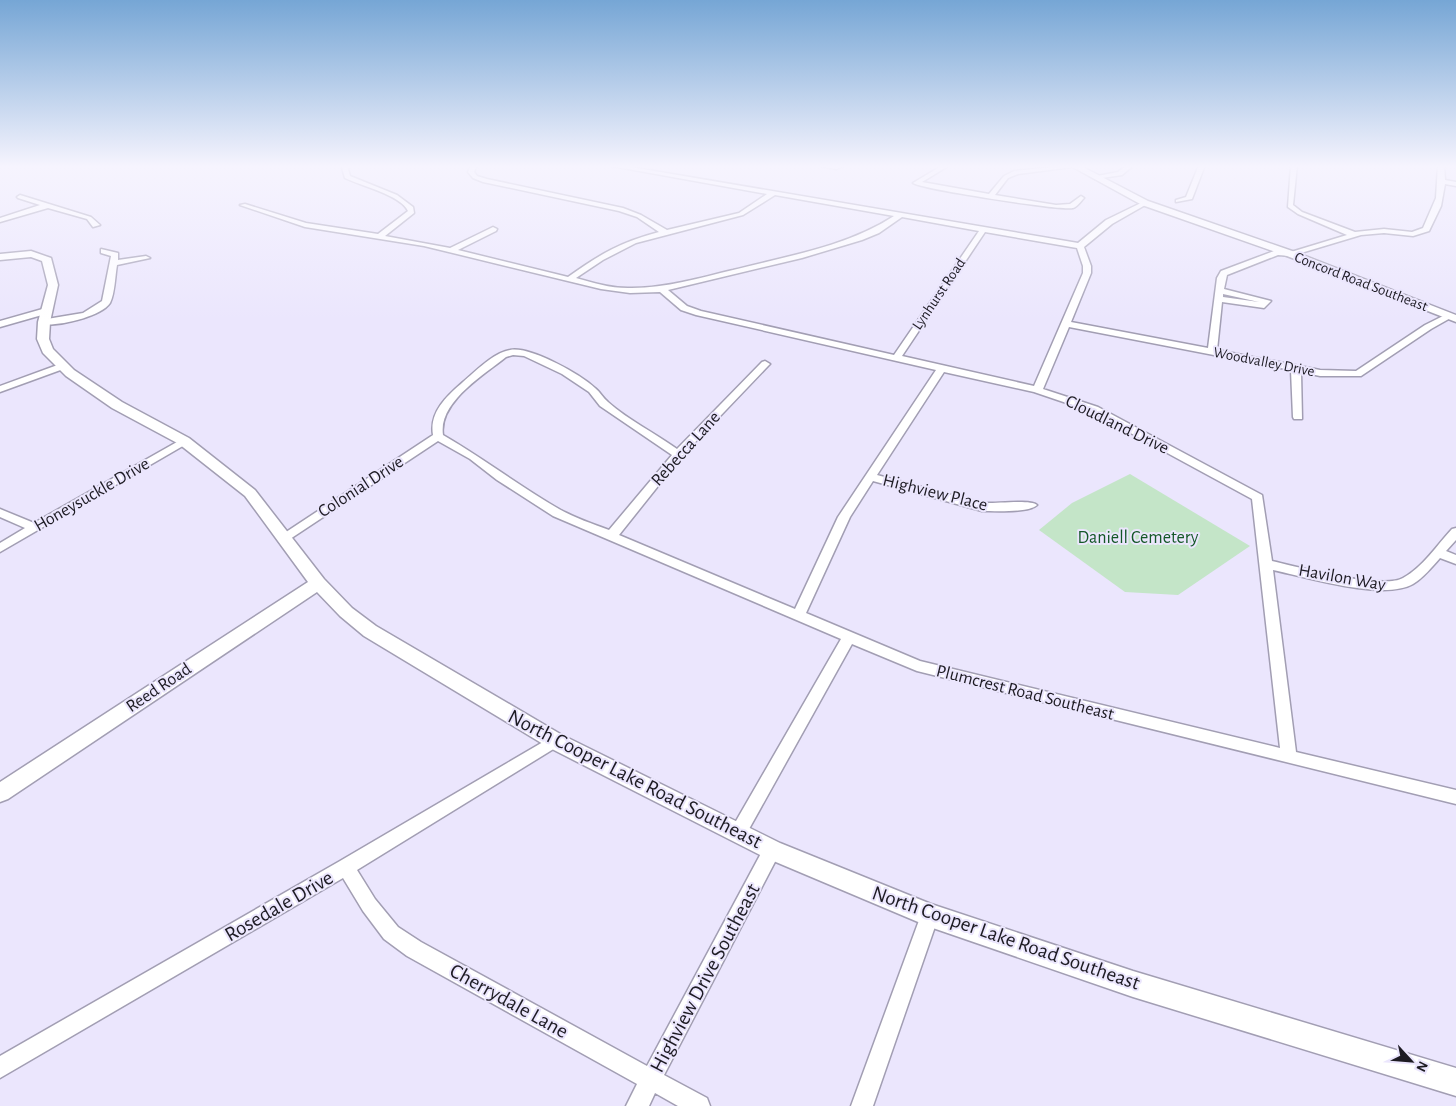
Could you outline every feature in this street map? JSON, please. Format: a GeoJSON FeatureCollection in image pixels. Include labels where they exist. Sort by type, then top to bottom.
{"type":"FeatureCollection","features":[{"type":"Feature","properties":{"kind":"street"},"geometry":{"type":"LineString","coordinates":[[84,217],[96,225]]}},
{"type":"Feature","properties":{"kind":"street"},"geometry":{"type":"LineString","coordinates":[[281,217],[305,224],[452,250],[615,290],[662,289],[799,256],[876,232],[899,217]]}},
{"type":"Feature","properties":{"kind":"street"},"geometry":{"type":"LineString","coordinates":[[379,237],[409,217]]}},
{"type":"Feature","properties":{"kind":"street"},"geometry":{"type":"LineString","coordinates":[[640,217],[664,232]]}},
{"type":"Feature","properties":{"kind":"street"},"geometry":{"type":"LineString","coordinates":[[568,280],[624,245],[664,232],[730,217]]}},
{"type":"Feature","properties":{"kind":"street"},"geometry":{"type":"LineString","coordinates":[[910,217],[1080,246],[1109,222],[1119,217]]}},
{"type":"Feature","properties":{"kind":"street","name":"Concord Road Southeast"},"geometry":{"type":"LineString","coordinates":[[1184,217],[1291,254],[1453,317]]}},
{"type":"Feature","properties":{"kind":"street"},"geometry":{"type":"LineString","coordinates":[[1307,217],[1354,235]]}},
{"type":"Feature","properties":{"kind":"street"},"geometry":{"type":"LineString","coordinates":[[1212,352],[1224,273],[1277,253],[1291,254],[1354,235],[1379,231],[1413,234],[1426,229],[1432,217]]}},
{"type":"Feature","properties":{"kind":"street"},"geometry":{"type":"LineString","coordinates":[[452,250],[493,229]]}},
{"type":"Feature","properties":{"kind":"street","name":"Lynhurst Road"},"geometry":{"type":"LineString","coordinates":[[896,358],[983,230]]}},
{"type":"Feature","properties":{"kind":"street"},"geometry":{"type":"LineString","coordinates":[[1036,390],[1086,273],[1087,266],[1080,246]]}},
{"type":"Feature","properties":{"kind":"street"},"geometry":{"type":"LineString","coordinates":[[0,324],[45,316],[84,314],[103,306],[106,302],[115,255],[104,251]]}},
{"type":"Feature","properties":{"kind":"street","name":"North Cooper Lake Road Southeast"},"geometry":{"type":"LineString","coordinates":[[0,256],[31,255],[46,258],[53,277],[53,285],[45,316],[43,339],[47,350],[63,366],[117,405],[184,441],[250,493],[318,583],[346,612],[370,631],[555,741],[772,850],[930,916],[1162,993],[1456,1082]]}},
{"type":"Feature","properties":{"kind":"street"},"geometry":{"type":"LineString","coordinates":[[113,263],[146,258]]}},
{"type":"Feature","properties":{"kind":"street","name":"Cloudland Drive"},"geometry":{"type":"LineString","coordinates":[[662,289],[684,308],[700,313],[1036,390],[1094,409],[1258,497],[1289,756]]}},
{"type":"Feature","properties":{"kind":"street"},"geometry":{"type":"LineString","coordinates":[[1221,295],[1267,301],[1264,305],[1236,301],[1221,295]]}},
{"type":"Feature","properties":{"kind":"street","name":"Woodvalley Drive"},"geometry":{"type":"LineString","coordinates":[[1064,323],[1334,375],[1358,374],[1428,327],[1453,317]]}},
{"type":"Feature","properties":{"kind":"street"},"geometry":{"type":"LineString","coordinates":[[438,436],[435,423],[438,412],[503,355],[512,352],[526,354],[577,380],[592,390],[604,404],[678,454]]}},
{"type":"Feature","properties":{"kind":"street","name":"Rebecca Lane"},"geometry":{"type":"LineString","coordinates":[[610,537],[678,454],[765,364]]}},
{"type":"Feature","properties":{"kind":"street"},"geometry":{"type":"LineString","coordinates":[[0,389],[63,366]]}},
{"type":"Feature","properties":{"kind":"street"},"geometry":{"type":"LineString","coordinates":[[798,616],[844,518],[942,368]]}},
{"type":"Feature","properties":{"kind":"street"},"geometry":{"type":"LineString","coordinates":[[1296,368],[1298,417]]}},
{"type":"Feature","properties":{"kind":"street","name":"Plumcrest Road Southeast"},"geometry":{"type":"LineString","coordinates":[[438,436],[474,457],[537,502],[610,537],[848,639],[917,666],[1456,797]]}},
{"type":"Feature","properties":{"kind":"street","name":"Colonial Drive"},"geometry":{"type":"LineString","coordinates":[[283,538],[438,436]]}},
{"type":"Feature","properties":{"kind":"street","name":"Honeysuckle Drive"},"geometry":{"type":"LineString","coordinates":[[0,548],[184,441]]}},
{"type":"Feature","properties":{"kind":"street","name":"Highview Place"},"geometry":{"type":"LineString","coordinates":[[870,476],[982,507],[1000,508],[1031,505]]}},
{"type":"Feature","properties":{"kind":"street"},"geometry":{"type":"LineString","coordinates":[[0,513],[35,528]]}},
{"type":"Feature","properties":{"kind":"street","name":"Havilon Way"},"geometry":{"type":"LineString","coordinates":[[1267,564],[1356,583],[1395,587],[1407,582],[1456,532]]}},
{"type":"Feature","properties":{"kind":"street"},"geometry":{"type":"LineString","coordinates":[[1438,552],[1456,560]]}},
{"type":"Feature","properties":{"kind":"street","name":"Reed Road"},"geometry":{"type":"LineString","coordinates":[[0,793],[318,583]]}},
{"type":"Feature","properties":{"kind":"street"},"geometry":{"type":"LineString","coordinates":[[738,833],[848,639]]}},
{"type":"Feature","properties":{"kind":"street","name":"Rosedale Drive"},"geometry":{"type":"LineString","coordinates":[[0,1068],[346,867],[555,741]]}},
{"type":"Feature","properties":{"kind":"street","name":"Highview Drive Southeast"},"geometry":{"type":"LineString","coordinates":[[637,1106],[772,850]]}},
{"type":"Feature","properties":{"kind":"street","name":"Cherrydale Lane"},"geometry":{"type":"LineString","coordinates":[[346,867],[369,905],[391,933],[414,949],[699,1106]]}},
{"type":"Feature","properties":{"kind":"street"},"geometry":{"type":"LineString","coordinates":[[862,1106],[930,916]]}},
{"type":"Feature","properties":{"kind":"green space","name":"Daniell Cemetery"},"geometry":{"type":"Polygon","coordinates":[[[1130,474],[1250,546],[1178,595],[1125,592],[1039,530],[1072,503],[1130,474]]]}}]}
